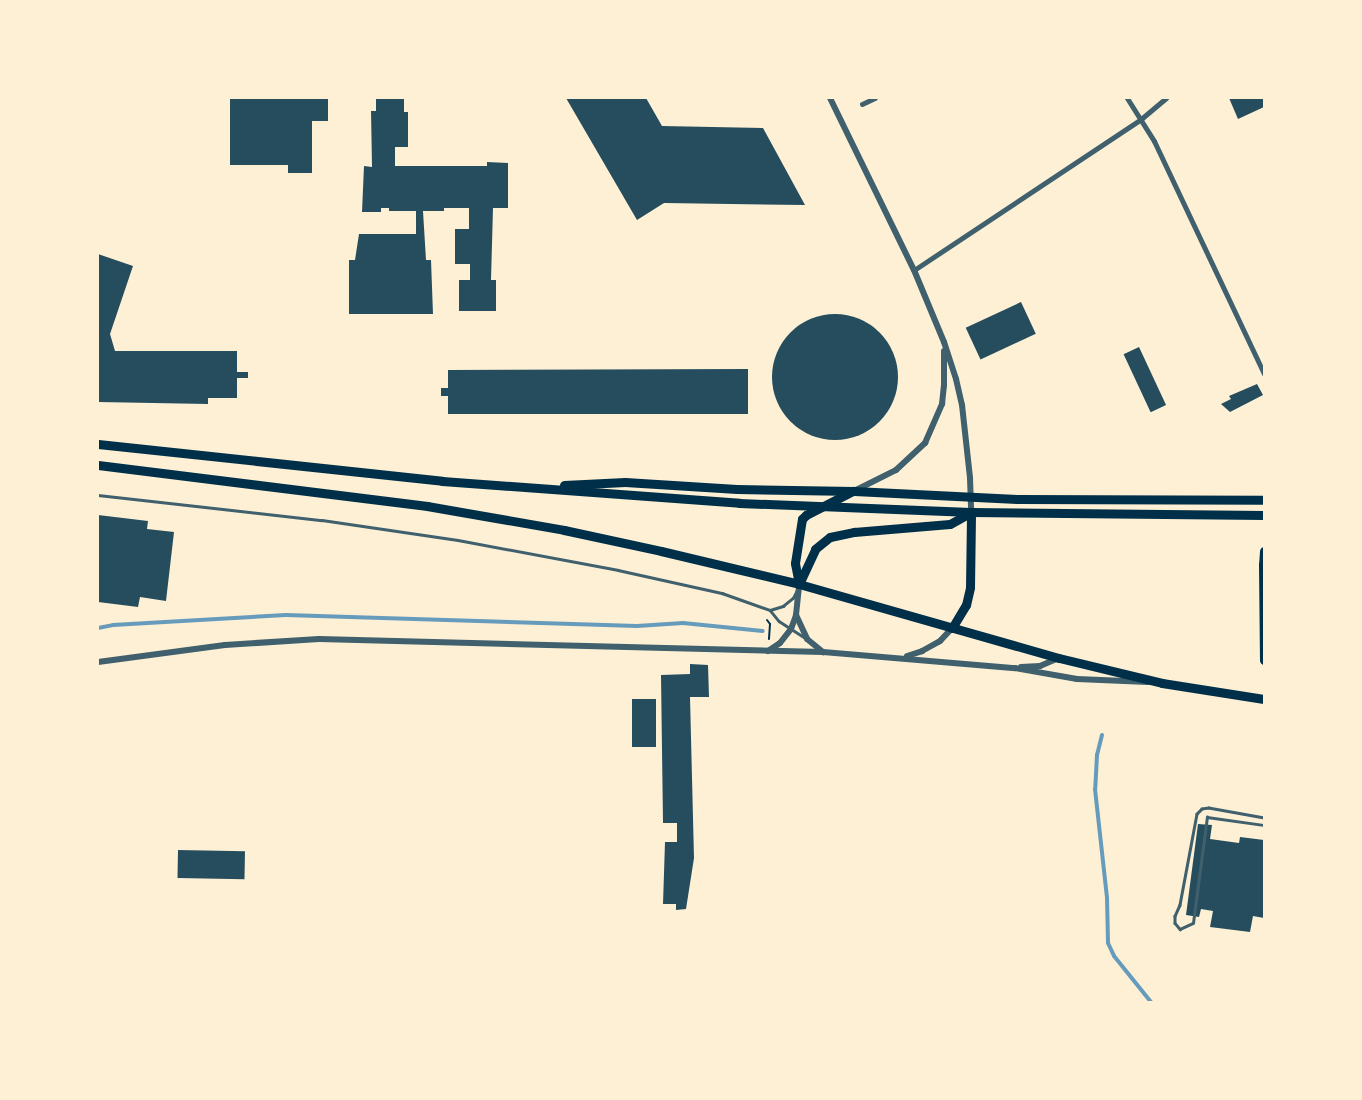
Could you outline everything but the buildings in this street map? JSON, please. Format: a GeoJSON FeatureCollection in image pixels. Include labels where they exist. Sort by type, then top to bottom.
{"type":"FeatureCollection","features":[{"type":"Feature","properties":{"kind":"main road"},"geometry":{"type":"LineString","coordinates":[[98,444],[361,473],[739,503],[971,512],[1264,515]]}},
{"type":"Feature","properties":{"kind":"main road"},"geometry":{"type":"LineString","coordinates":[[98,466],[427,506],[564,530],[799,584],[1059,658],[1162,683],[1264,698]]}},
{"type":"Feature","properties":{"kind":"main road"},"geometry":{"type":"LineString","coordinates":[[524,487],[625,482],[737,489],[854,491],[1017,499],[1264,500]]}},
{"type":"Feature","properties":{"kind":"main road"},"geometry":{"type":"LineString","coordinates":[[799,584],[795,563],[800,524],[806,514],[854,491]]}},
{"type":"Feature","properties":{"kind":"main road"},"geometry":{"type":"LineString","coordinates":[[799,584],[815,549],[830,537],[854,532],[950,524],[971,512]]}},
{"type":"Feature","properties":{"kind":"main road"},"geometry":{"type":"LineString","coordinates":[[952,628],[966,605],[970,587],[971,512]]}},
{"type":"Feature","properties":{"kind":"main road"},"geometry":{"type":"LineString","coordinates":[[1264,551],[1264,660]]}},
{"type":"Feature","properties":{"kind":"street"},"geometry":{"type":"LineString","coordinates":[[830,98],[914,270],[944,342],[962,405],[971,512]]}},
{"type":"Feature","properties":{"kind":"street"},"geometry":{"type":"LineString","coordinates":[[862,104],[875,98]]}},
{"type":"Feature","properties":{"kind":"street"},"geometry":{"type":"LineString","coordinates":[[1127,98],[1154,141],[1264,374]]}},
{"type":"Feature","properties":{"kind":"street"},"geometry":{"type":"LineString","coordinates":[[914,270],[1141,119],[1166,98]]}},
{"type":"Feature","properties":{"kind":"street"},"geometry":{"type":"LineString","coordinates":[[854,491],[887,476],[905,464],[925,443],[942,404],[944,342]]}},
{"type":"Feature","properties":{"kind":"street"},"geometry":{"type":"LineString","coordinates":[[768,651],[780,643],[791,629],[796,615],[799,584]]}},
{"type":"Feature","properties":{"kind":"street"},"geometry":{"type":"LineString","coordinates":[[796,615],[807,639],[824,652]]}},
{"type":"Feature","properties":{"kind":"street"},"geometry":{"type":"LineString","coordinates":[[903,657],[922,651],[934,644],[952,628]]}},
{"type":"Feature","properties":{"kind":"street"},"geometry":{"type":"LineString","coordinates":[[98,662],[225,645],[319,640],[824,652],[903,657],[1015,668],[1077,679],[1162,683]]}},
{"type":"Feature","properties":{"kind":"street"},"geometry":{"type":"LineString","coordinates":[[1015,668],[1040,666],[1059,658]]}},
{"type":"Feature","properties":{"kind":"lane"},"geometry":{"type":"LineString","coordinates":[[98,495],[322,520],[458,540],[652,577],[722,593],[770,610],[779,621],[807,639]]}},
{"type":"Feature","properties":{"kind":"lane"},"geometry":{"type":"LineString","coordinates":[[770,610],[783,606],[793,598],[799,584]]}},
{"type":"Feature","properties":{"kind":"lane"},"geometry":{"type":"LineString","coordinates":[[1264,818],[1209,808],[1202,809],[1197,814],[1180,904],[1175,916],[1175,923],[1180,929],[1193,923],[1207,817],[1264,825]]}},
{"type":"Feature","properties":{"kind":"path"},"geometry":{"type":"LineString","coordinates":[[767,620],[770,624],[768,643]]}},
{"type":"Feature","properties":{"kind":"waterway"},"geometry":{"type":"LineString","coordinates":[[98,628],[113,625],[286,615],[637,626],[683,623],[763,631]]}},
{"type":"Feature","properties":{"kind":"waterway"},"geometry":{"type":"LineString","coordinates":[[1102,735],[1097,755],[1095,789],[1107,898],[1108,943],[1114,956],[1151,1002]]}}]}
